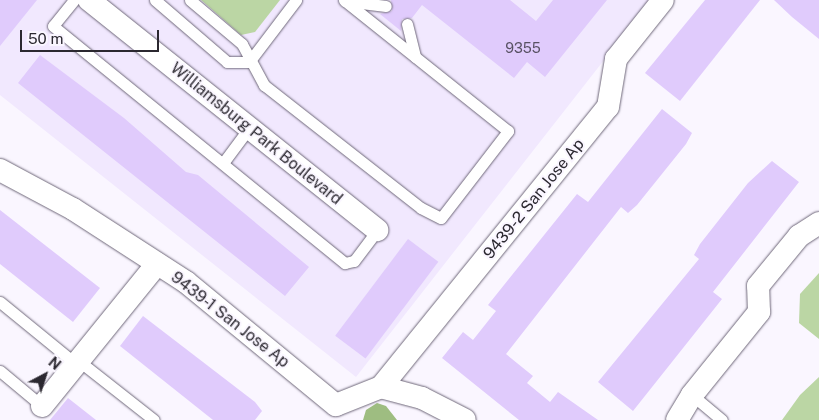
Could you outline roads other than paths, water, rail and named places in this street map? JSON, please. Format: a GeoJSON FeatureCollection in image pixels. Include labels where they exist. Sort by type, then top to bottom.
{"type":"FeatureCollection","features":[{"type":"Feature","properties":{"kind":"street","name":"Williamsburg Park Boulevard"},"geometry":{"type":"LineString","coordinates":[[89,0],[377,230]]}},
{"type":"Feature","properties":{"kind":"street","name":"9439-2 San Jose Ap"},"geometry":{"type":"LineString","coordinates":[[381,387],[608,107],[616,59],[663,0]]}},
{"type":"Feature","properties":{"kind":"street","name":"9439-1 San Jose Ap"},"geometry":{"type":"LineString","coordinates":[[0,170],[73,209],[186,282],[336,412],[381,387]]}},
{"type":"Feature","properties":{"kind":"street"},"geometry":{"type":"LineString","coordinates":[[677,420],[692,395],[759,312],[758,286],[799,236],[819,223]]}},
{"type":"Feature","properties":{"kind":"street"},"geometry":{"type":"LineString","coordinates":[[42,406],[157,264]]}},
{"type":"Feature","properties":{"kind":"street"},"geometry":{"type":"LineString","coordinates":[[381,387],[422,398],[465,420]]}},
{"type":"Feature","properties":{"kind":"lane"},"geometry":{"type":"LineString","coordinates":[[74,0],[53,26],[345,263],[354,261],[377,230]]}},
{"type":"Feature","properties":{"kind":"lane"},"geometry":{"type":"LineString","coordinates":[[155,0],[227,62],[248,62]]}},
{"type":"Feature","properties":{"kind":"lane"},"geometry":{"type":"LineString","coordinates":[[190,0],[242,44],[248,62],[264,85],[421,208],[441,218],[508,131],[345,0]]}},
{"type":"Feature","properties":{"kind":"lane"},"geometry":{"type":"LineString","coordinates":[[248,62],[296,0]]}},
{"type":"Feature","properties":{"kind":"lane"},"geometry":{"type":"LineString","coordinates":[[345,0],[386,6]]}},
{"type":"Feature","properties":{"kind":"lane"},"geometry":{"type":"LineString","coordinates":[[407,24],[415,57]]}},
{"type":"Feature","properties":{"kind":"lane"},"geometry":{"type":"LineString","coordinates":[[223,163],[250,128]]}},
{"type":"Feature","properties":{"kind":"lane"},"geometry":{"type":"LineString","coordinates":[[0,302],[154,420]]}},
{"type":"Feature","properties":{"kind":"lane"},"geometry":{"type":"LineString","coordinates":[[0,371],[42,406]]}},
{"type":"Feature","properties":{"kind":"lane"},"geometry":{"type":"LineString","coordinates":[[692,395],[722,420]]}}]}
